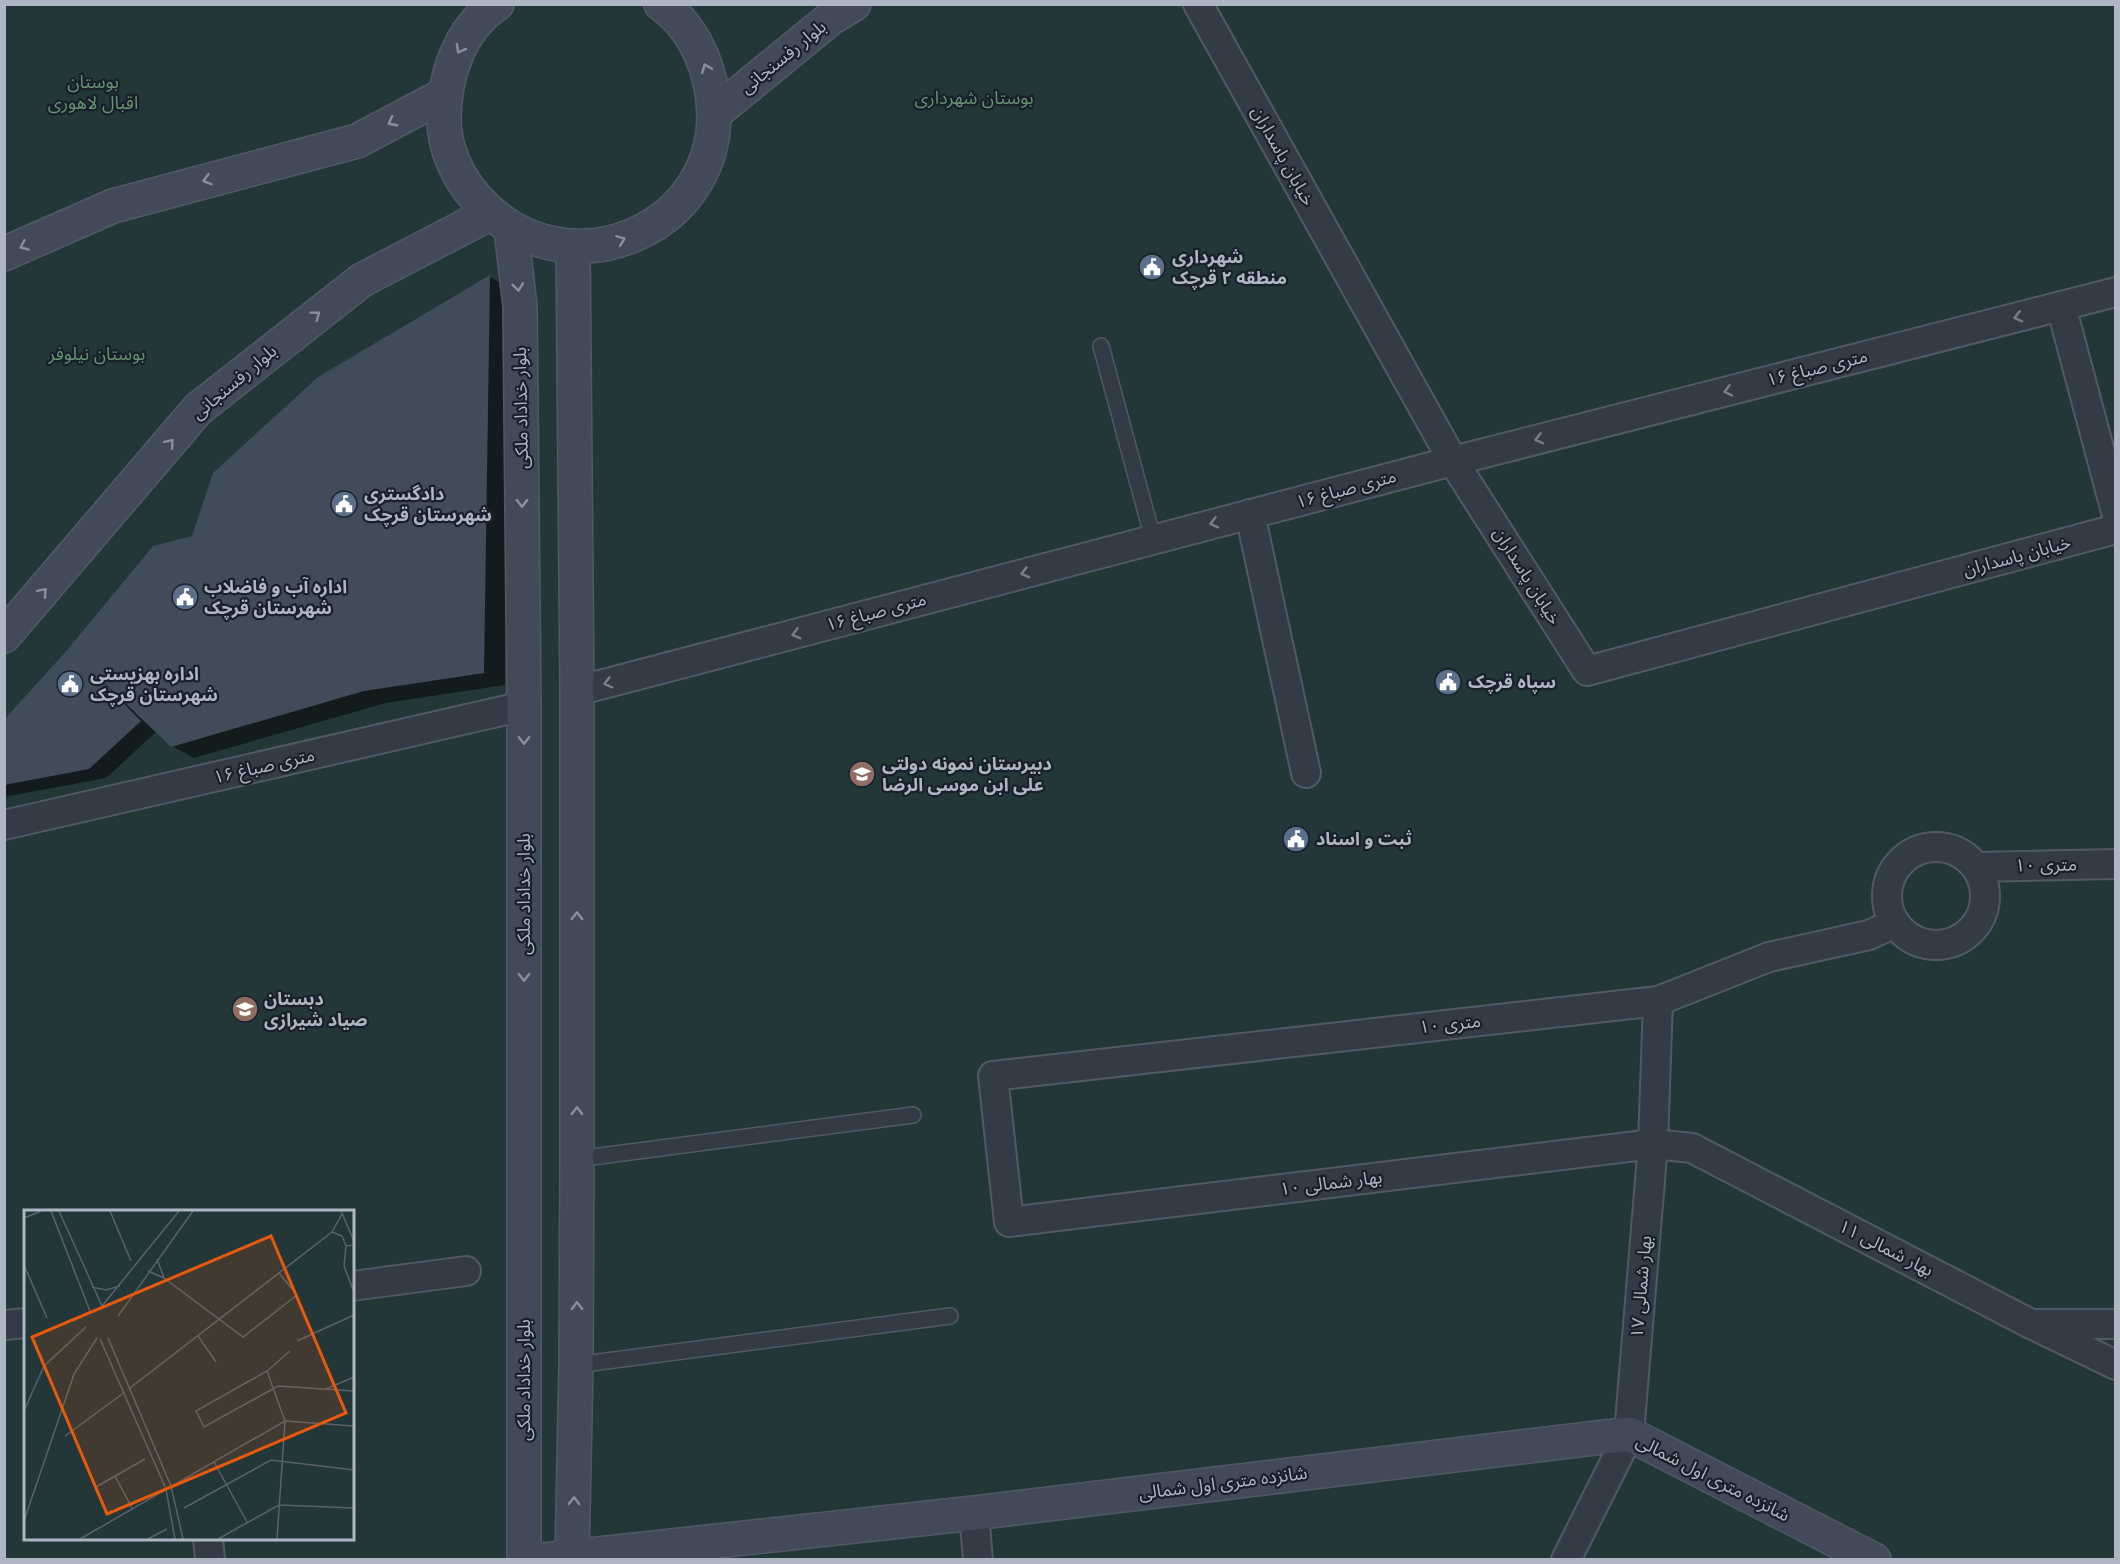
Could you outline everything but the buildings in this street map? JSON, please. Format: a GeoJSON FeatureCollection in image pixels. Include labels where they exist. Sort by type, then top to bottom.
{"type":"FeatureCollection","features":[{"type":"Feature","properties":{"kind":"street"},"geometry":{"type":"LineString","coordinates":[[496,4],[469,32],[453,62],[444,95],[444,128],[452,160],[468,189],[500,221],[541,242],[573,248],[610,244],[644,231],[674,210],[696,182],[710,149],[715,113],[709,72],[692,36],[661,4]]}},
{"type":"Feature","properties":{"kind":"street","name":"بلوار رفسنجانی"},"geometry":{"type":"LineString","coordinates":[[715,113],[831,18],[854,4]]}},
{"type":"Feature","properties":{"kind":"street","name":"خیابان پاسداران"},"geometry":{"type":"LineString","coordinates":[[1198,4],[1453,461],[1587,671],[2115,529]]}},
{"type":"Feature","properties":{"kind":"street"},"geometry":{"type":"LineString","coordinates":[[4,254],[113,206],[357,141],[444,95]]}},
{"type":"Feature","properties":{"kind":"street","name":"بلوار رفسنجانی"},"geometry":{"type":"LineString","coordinates":[[4,636],[198,409],[362,280],[500,221]]}},
{"type":"Feature","properties":{"kind":"street","name":"بلوار خداداد ملکی"},"geometry":{"type":"LineString","coordinates":[[500,221],[520,306],[524,706],[524,1560]]}},
{"type":"Feature","properties":{"kind":"street"},"geometry":{"type":"LineString","coordinates":[[563,1559],[576,1365],[578,691],[573,248]]}},
{"type":"Feature","properties":{"kind":"street","name":"۱۶ متری صباغ"},"geometry":{"type":"LineString","coordinates":[[578,691],[1453,461],[2115,292]]}},
{"type":"Feature","properties":{"kind":"street"},"geometry":{"type":"LineString","coordinates":[[2061,306],[2115,512]]}},
{"type":"Feature","properties":{"kind":"street"},"geometry":{"type":"LineString","coordinates":[[1250,514],[1306,773]]}},
{"type":"Feature","properties":{"kind":"street","name":"۱۶ متری صباغ"},"geometry":{"type":"LineString","coordinates":[[4,825],[524,706]]}},
{"type":"Feature","properties":{"kind":"street"},"geometry":{"type":"LineString","coordinates":[[1931,847],[1948,848],[1964,855],[1976,867],[1984,882],[1986,899],[1983,914],[1975,927],[1964,937],[1949,944],[1934,945],[1919,942],[1905,934],[1895,923],[1888,907],[1887,891],[1892,874],[1901,860],[1915,851],[1931,847]]}},
{"type":"Feature","properties":{"kind":"street","name":"۱۰ متری"},"geometry":{"type":"LineString","coordinates":[[1976,867],[2115,864]]}},
{"type":"Feature","properties":{"kind":"street","name":"۱۰ متری"},"geometry":{"type":"LineString","coordinates":[[1008,1221],[993,1076],[1658,1001],[1769,957],[1869,935],[1895,923]]}},
{"type":"Feature","properties":{"kind":"street","name":"بهار شمالی ۱۷"},"geometry":{"type":"LineString","coordinates":[[1566,1560],[1629,1434],[1653,1144],[1658,1001]]}},
{"type":"Feature","properties":{"kind":"street","name":"بهار شمالی ۱۰"},"geometry":{"type":"LineString","coordinates":[[1008,1221],[1653,1144]]}},
{"type":"Feature","properties":{"kind":"street","name":"بهار شمالی ۱۱"},"geometry":{"type":"LineString","coordinates":[[1653,1144],[1692,1148],[2031,1324],[2115,1365]]}},
{"type":"Feature","properties":{"kind":"street"},"geometry":{"type":"LineString","coordinates":[[354,1286],[466,1271]]}},
{"type":"Feature","properties":{"kind":"street"},"geometry":{"type":"LineString","coordinates":[[4,1325],[24,1323]]}},
{"type":"Feature","properties":{"kind":"street"},"geometry":{"type":"LineString","coordinates":[[2031,1324],[2115,1324]]}},
{"type":"Feature","properties":{"kind":"street","name":"شانزده متری اول شمالی"},"geometry":{"type":"LineString","coordinates":[[563,1559],[974,1513],[1629,1434],[1874,1560]]}},
{"type":"Feature","properties":{"kind":"street"},"geometry":{"type":"LineString","coordinates":[[974,1513],[978,1560]]}},
{"type":"Feature","properties":{"kind":"street"},"geometry":{"type":"LineString","coordinates":[[208,1540],[210,1560]]}},
{"type":"Feature","properties":{"kind":"lane"},"geometry":{"type":"LineString","coordinates":[[1101,346],[1153,539]]}},
{"type":"Feature","properties":{"kind":"lane"},"geometry":{"type":"LineString","coordinates":[[577,1159],[912,1115]]}},
{"type":"Feature","properties":{"kind":"lane"},"geometry":{"type":"LineString","coordinates":[[576,1365],[950,1316]]}},
{"type":"Feature","properties":{"kind":"green space"},"geometry":{"type":"Polygon","coordinates":[[[5,5],[2115,5],[2115,1559],[5,1560],[5,5]]]}},
{"type":"Feature","properties":{"kind":"place","name":"شهرداری منطقه ۲ قرچک"},"geometry":{"type":"Point","coordinates":[1152,267]}},
{"type":"Feature","properties":{"kind":"place","name":"دادگستری شهرستان قرچک"},"geometry":{"type":"Point","coordinates":[344,504]}},
{"type":"Feature","properties":{"kind":"place","name":"اداره آب و فاضلاب شهرستان قرچک"},"geometry":{"type":"Point","coordinates":[185,597]}},
{"type":"Feature","properties":{"kind":"place","name":"سپاه قرچک"},"geometry":{"type":"Point","coordinates":[1448,682]}},
{"type":"Feature","properties":{"kind":"place","name":"اداره بهزیستی شهرستان قرچک"},"geometry":{"type":"Point","coordinates":[70,684]}},
{"type":"Feature","properties":{"kind":"place","name":"دبیرستان نمونه دولتی علی ابن موسی الرضا"},"geometry":{"type":"Point","coordinates":[862,774]}},
{"type":"Feature","properties":{"kind":"place","name":"ثبت و اسناد"},"geometry":{"type":"Point","coordinates":[1296,839]}},
{"type":"Feature","properties":{"kind":"place","name":"دبستان صیاد شیرازی"},"geometry":{"type":"Point","coordinates":[245,1009]}},
{"type":"Feature","properties":{"kind":"park label","name":"بوستان اقبال لاهوری"},"geometry":{"type":"Point","coordinates":[93,92]}},
{"type":"Feature","properties":{"kind":"park label","name":"بوستان شهرداری"},"geometry":{"type":"Point","coordinates":[974,98]}},
{"type":"Feature","properties":{"kind":"park label","name":"بوستان نیلوفر"},"geometry":{"type":"Point","coordinates":[97,354]}}]}
